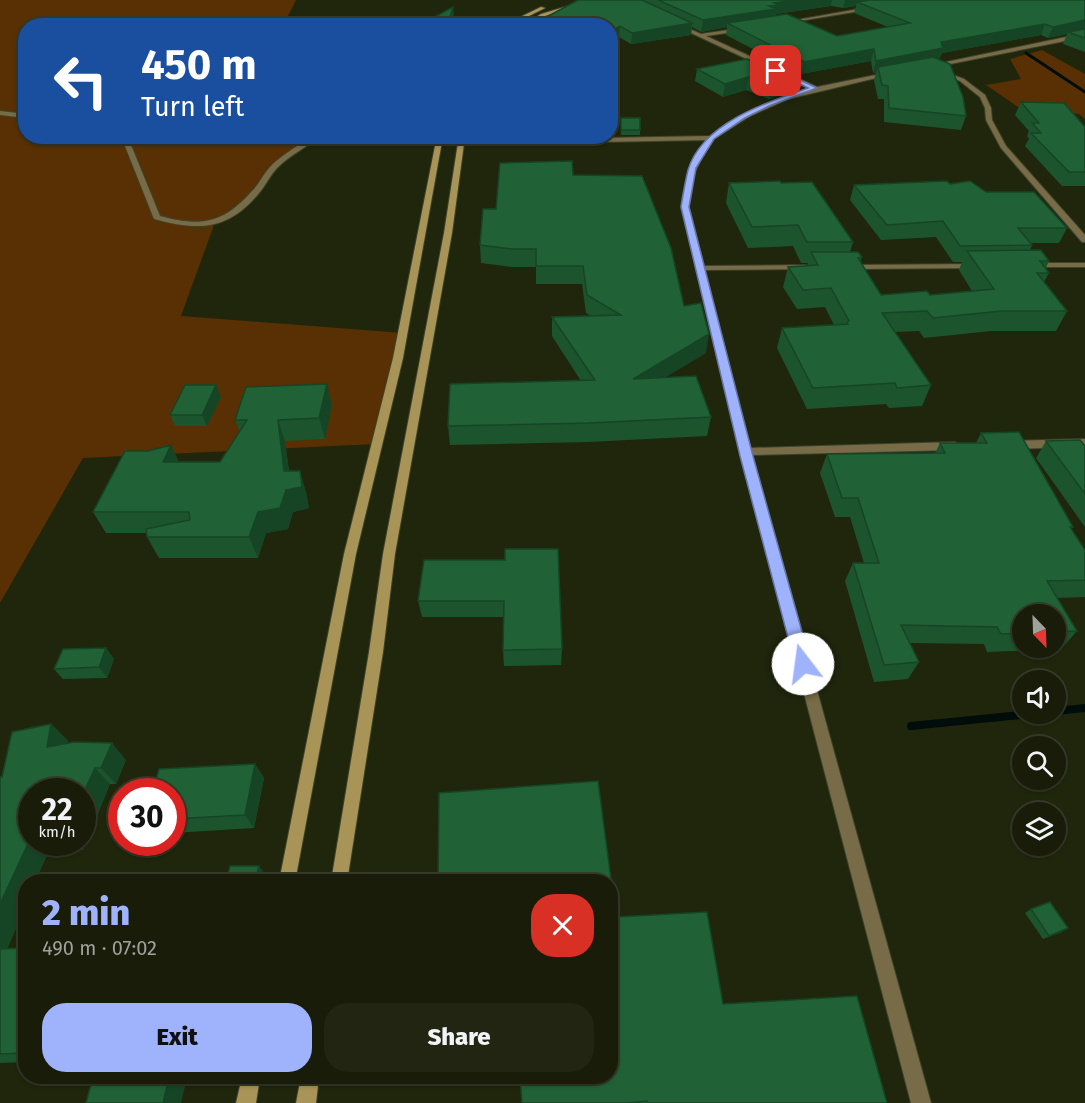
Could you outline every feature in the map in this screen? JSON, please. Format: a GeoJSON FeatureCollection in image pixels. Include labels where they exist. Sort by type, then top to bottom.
{"type":"FeatureCollection","features":[{"type":"Feature","properties":{"kind":"street"},"geometry":{"type":"LineString","coordinates":[[520,18],[570,0]]}},
{"type":"Feature","properties":{"kind":"street"},"geometry":{"type":"LineString","coordinates":[[538,18],[593,0]]}},
{"type":"Feature","properties":{"kind":"street"},"geometry":{"type":"LineString","coordinates":[[778,23],[877,7]]}},
{"type":"Feature","properties":{"kind":"street"},"geometry":{"type":"LineString","coordinates":[[672,22],[814,88]]}},
{"type":"Feature","properties":{"kind":"street"},"geometry":{"type":"LineString","coordinates":[[701,35],[745,28]]}},
{"type":"Feature","properties":{"kind":"street"},"geometry":{"type":"LineString","coordinates":[[921,1103],[746,452],[685,207],[692,168],[711,138],[742,117],[767,105],[814,88],[1085,35]]}},
{"type":"Feature","properties":{"kind":"street"},"geometry":{"type":"LineString","coordinates":[[917,68],[962,80],[983,96],[988,108],[989,120],[1003,147],[1085,240]]}},
{"type":"Feature","properties":{"kind":"street"},"geometry":{"type":"LineString","coordinates":[[0,113],[18,115]]}},
{"type":"Feature","properties":{"kind":"street"},"geometry":{"type":"LineString","coordinates":[[618,138],[711,138]]}},
{"type":"Feature","properties":{"kind":"street"},"geometry":{"type":"LineString","coordinates":[[127,144],[129,152],[137,163],[156,217],[195,227],[214,225],[231,214],[253,196],[272,168],[305,144]]}},
{"type":"Feature","properties":{"kind":"street"},"geometry":{"type":"LineString","coordinates":[[289,874],[350,554],[398,358],[438,144]]}},
{"type":"Feature","properties":{"kind":"street"},"geometry":{"type":"LineString","coordinates":[[340,874],[376,652],[389,554],[446,244],[460,144]]}},
{"type":"Feature","properties":{"kind":"street"},"geometry":{"type":"LineString","coordinates":[[1017,266],[1085,265]]}},
{"type":"Feature","properties":{"kind":"street"},"geometry":{"type":"LineString","coordinates":[[839,267],[984,266]]}},
{"type":"Feature","properties":{"kind":"street"},"geometry":{"type":"LineString","coordinates":[[701,268],[816,267]]}},
{"type":"Feature","properties":{"kind":"street"},"geometry":{"type":"LineString","coordinates":[[1003,445],[1085,443]]}},
{"type":"Feature","properties":{"kind":"street"},"geometry":{"type":"LineString","coordinates":[[746,452],[968,446]]}},
{"type":"Feature","properties":{"kind":"street"},"geometry":{"type":"LineString","coordinates":[[246,1103],[250,1084]]}},
{"type":"Feature","properties":{"kind":"street"},"geometry":{"type":"LineString","coordinates":[[306,1103],[309,1084]]}},
{"type":"Feature","properties":{"kind":"shaded area"},"geometry":{"type":"Polygon","coordinates":[[[0,0],[296,0],[288,16],[282,18],[18,18],[18,144],[306,144],[272,168],[253,196],[214,225],[181,316],[403,333],[376,444],[83,458],[0,603],[0,0]]]}},
{"type":"Feature","properties":{"kind":"shaded area"},"geometry":{"type":"Polygon","coordinates":[[[1042,50],[1085,74],[1085,119],[1079,114],[1018,107],[986,85],[1021,79],[1010,59],[1042,50]]]}},
{"type":"Feature","properties":{"kind":"building"},"geometry":{"type":"Polygon","coordinates":[[[578,0],[642,0],[692,23],[632,33],[620,26],[618,27],[618,18],[545,18],[578,0]]]}},
{"type":"Feature","properties":{"kind":"building"},"geometry":{"type":"Polygon","coordinates":[[[658,0],[798,0],[774,3],[778,5],[769,6],[776,9],[703,20],[658,0]]]}},
{"type":"Feature","properties":{"kind":"building"},"geometry":{"type":"Polygon","coordinates":[[[870,0],[1085,0],[1085,20],[1053,27],[1045,24],[941,42],[943,48],[876,61],[874,49],[804,62],[727,23],[787,14],[837,36],[910,23],[857,2],[870,0]]]}},
{"type":"Feature","properties":{"kind":"building"},"geometry":{"type":"Polygon","coordinates":[[[453,7],[450,18],[433,18],[453,7]]]}},
{"type":"Feature","properties":{"kind":"building"},"geometry":{"type":"Polygon","coordinates":[[[1085,29],[1085,38],[1068,32],[1085,29]]]}},
{"type":"Feature","properties":{"kind":"building"},"geometry":{"type":"Polygon","coordinates":[[[933,57],[950,64],[963,97],[966,116],[889,108],[888,86],[882,85],[878,67],[933,57]]]}},
{"type":"Feature","properties":{"kind":"building"},"geometry":{"type":"Polygon","coordinates":[[[747,59],[794,79],[772,87],[748,77],[725,84],[697,69],[747,59]]]}},
{"type":"Feature","properties":{"kind":"building"},"geometry":{"type":"Polygon","coordinates":[[[1021,102],[1064,103],[1085,127],[1085,172],[1069,172],[1031,133],[1041,133],[1032,123],[1039,123],[1021,102]]]}},
{"type":"Feature","properties":{"kind":"building"},"geometry":{"type":"Polygon","coordinates":[[[621,118],[640,118],[640,130],[621,130],[621,118]]]}},
{"type":"Feature","properties":{"kind":"building"},"geometry":{"type":"Polygon","coordinates":[[[572,161],[573,175],[642,176],[671,248],[684,306],[701,303],[709,334],[633,379],[696,376],[711,417],[589,423],[448,426],[450,384],[595,380],[552,317],[621,315],[587,295],[583,266],[536,266],[536,249],[480,245],[483,209],[496,209],[500,163],[572,161]]]}},
{"type":"Feature","properties":{"kind":"building"},"geometry":{"type":"Polygon","coordinates":[[[780,181],[781,183],[812,182],[853,242],[807,242],[798,225],[752,227],[729,183],[780,181]]]}},
{"type":"Feature","properties":{"kind":"building"},"geometry":{"type":"Polygon","coordinates":[[[947,181],[950,184],[970,181],[986,192],[1034,192],[1067,228],[1018,228],[1032,245],[960,246],[943,221],[887,225],[854,185],[947,181]]]}},
{"type":"Feature","properties":{"kind":"building"},"geometry":{"type":"Polygon","coordinates":[[[1041,250],[1049,261],[1040,261],[1049,273],[1037,273],[1067,311],[1001,311],[933,318],[927,311],[882,313],[931,385],[897,388],[895,383],[813,388],[782,328],[848,324],[849,321],[831,288],[803,290],[788,267],[818,265],[811,252],[858,252],[862,257],[858,258],[881,295],[927,291],[930,295],[994,289],[967,251],[1041,250]]]}},
{"type":"Feature","properties":{"kind":"building"},"geometry":{"type":"Polygon","coordinates":[[[327,384],[319,418],[278,420],[284,471],[300,471],[302,487],[286,490],[280,508],[258,512],[249,537],[147,537],[146,529],[190,520],[189,512],[93,512],[125,451],[148,451],[171,445],[163,462],[220,462],[247,420],[235,420],[246,387],[327,384]]]}},
{"type":"Feature","properties":{"kind":"building"},"geometry":{"type":"Polygon","coordinates":[[[185,385],[216,385],[202,415],[170,415],[185,385]]]}},
{"type":"Feature","properties":{"kind":"building"},"geometry":{"type":"Polygon","coordinates":[[[1019,432],[1073,527],[1070,527],[1085,550],[1085,580],[1047,581],[1061,604],[1012,604],[1012,634],[1001,634],[997,627],[901,625],[919,662],[884,665],[853,563],[879,563],[858,498],[842,498],[827,454],[945,453],[940,443],[987,443],[981,433],[1019,432]]]}},
{"type":"Feature","properties":{"kind":"building"},"geometry":{"type":"Polygon","coordinates":[[[1080,440],[1085,446],[1085,494],[1046,441],[1080,440]]]}},
{"type":"Feature","properties":{"kind":"building"},"geometry":{"type":"Polygon","coordinates":[[[505,549],[558,549],[562,649],[503,650],[504,601],[418,601],[424,560],[505,560],[505,549]]]}},
{"type":"Feature","properties":{"kind":"building"},"geometry":{"type":"Polygon","coordinates":[[[1066,613],[1077,631],[1066,632],[1066,613]]]}},
{"type":"Feature","properties":{"kind":"building"},"geometry":{"type":"Polygon","coordinates":[[[106,648],[99,667],[54,669],[63,649],[106,648]]]}},
{"type":"Feature","properties":{"kind":"building"},"geometry":{"type":"Polygon","coordinates":[[[51,724],[47,747],[74,742],[112,743],[101,768],[95,768],[90,778],[18,778],[18,856],[22,856],[0,904],[0,777],[2,777],[12,732],[51,724]]]}},
{"type":"Feature","properties":{"kind":"building"},"geometry":{"type":"Polygon","coordinates":[[[255,764],[245,815],[186,818],[186,778],[157,778],[159,769],[255,764]]]}},
{"type":"Feature","properties":{"kind":"building"},"geometry":{"type":"Polygon","coordinates":[[[598,781],[610,874],[438,874],[439,793],[598,781]]]}},
{"type":"Feature","properties":{"kind":"building"},"geometry":{"type":"Polygon","coordinates":[[[230,866],[259,866],[257,874],[228,874],[230,866]]]}},
{"type":"Feature","properties":{"kind":"building"},"geometry":{"type":"Polygon","coordinates":[[[1050,902],[1068,928],[1049,936],[1031,909],[1050,902]]]}},
{"type":"Feature","properties":{"kind":"building"},"geometry":{"type":"Polygon","coordinates":[[[707,912],[723,1004],[857,996],[887,1103],[647,1103],[647,1101],[522,1103],[521,1084],[618,1084],[618,917],[707,912]]]}},
{"type":"Feature","properties":{"kind":"building"},"geometry":{"type":"Polygon","coordinates":[[[18,948],[18,1053],[0,1054],[0,949],[18,948]]]}},
{"type":"Feature","properties":{"kind":"building"},"geometry":{"type":"Polygon","coordinates":[[[91,1084],[167,1084],[163,1103],[86,1103],[91,1084]]]}},
{"type":"Feature","properties":{"kind":"waterway"},"geometry":{"type":"LineString","coordinates":[[1026,53],[1085,92]]}},
{"type":"Feature","properties":{"kind":"waterway"},"geometry":{"type":"LineString","coordinates":[[1066,710],[1085,708]]}},
{"type":"Feature","properties":{"kind":"waterway"},"geometry":{"type":"LineString","coordinates":[[911,726],[1012,716]]}},
{"type":"Feature","properties":{"kind":"route"},"geometry":{"type":"LineString","coordinates":[[776,71],[814,88],[742,117],[711,138],[692,168],[685,207],[747,456],[803,664]]}}]}
